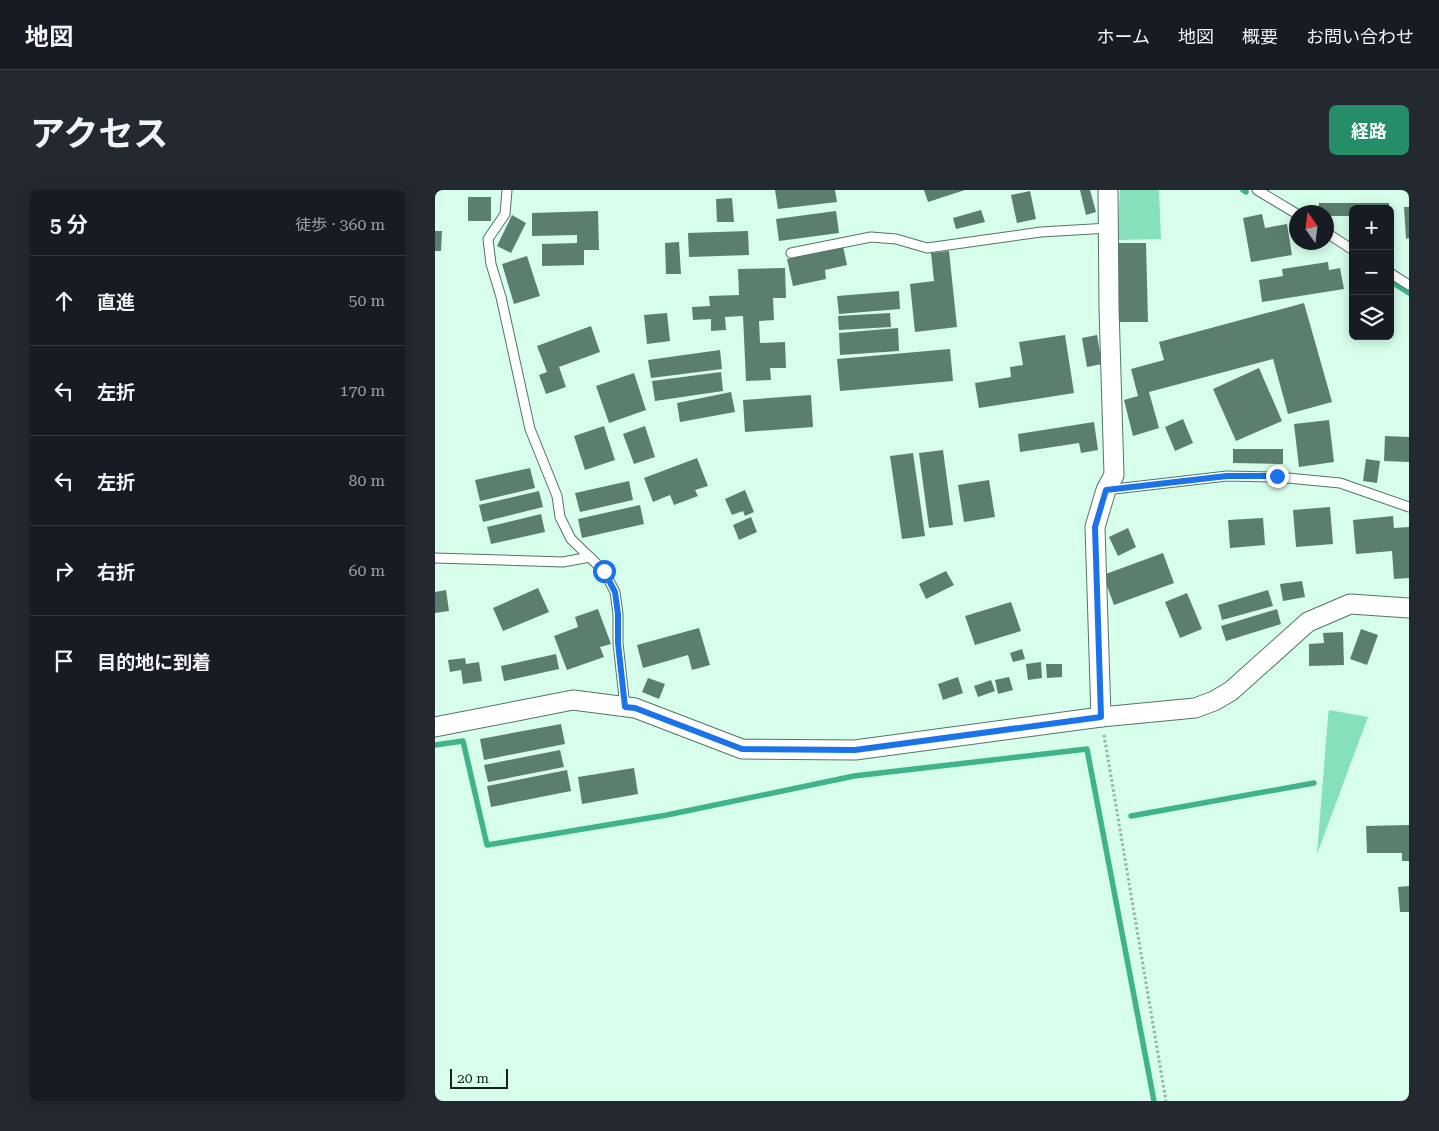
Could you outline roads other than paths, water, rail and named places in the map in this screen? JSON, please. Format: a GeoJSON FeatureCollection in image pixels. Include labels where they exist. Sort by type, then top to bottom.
{"type":"FeatureCollection","features":[{"type":"Feature","properties":{"kind":"street"},"geometry":{"type":"LineString","coordinates":[[1101,717],[1095,527],[1106,490],[1115,475],[1108,190]]}},
{"type":"Feature","properties":{"kind":"street"},"geometry":{"type":"LineString","coordinates":[[435,727],[573,700],[635,708],[742,749],[855,750],[1101,717],[1195,708],[1215,701],[1231,691],[1308,622],[1350,604],[1409,608]]}},
{"type":"Feature","properties":{"kind":"lane"},"geometry":{"type":"LineString","coordinates":[[507,190],[505,214],[489,239],[491,264],[501,297],[530,429],[557,496],[560,517],[571,539],[604,571],[615,592],[625,707]]}},
{"type":"Feature","properties":{"kind":"lane"},"geometry":{"type":"LineString","coordinates":[[1257,190],[1289,209]]}},
{"type":"Feature","properties":{"kind":"lane"},"geometry":{"type":"LineString","coordinates":[[791,253],[871,236],[896,239],[927,248],[1041,232],[1109,228]]}},
{"type":"Feature","properties":{"kind":"lane"},"geometry":{"type":"LineString","coordinates":[[1334,238],[1349,247]]}},
{"type":"Feature","properties":{"kind":"lane"},"geometry":{"type":"LineString","coordinates":[[1394,276],[1409,285]]}},
{"type":"Feature","properties":{"kind":"lane"},"geometry":{"type":"LineString","coordinates":[[1106,490],[1227,476],[1277,476],[1340,483],[1409,507]]}},
{"type":"Feature","properties":{"kind":"lane"},"geometry":{"type":"LineString","coordinates":[[435,558],[563,562],[590,557]]}},
{"type":"Feature","properties":{"kind":"waterway"},"geometry":{"type":"LineString","coordinates":[[1394,284],[1409,293]]}},
{"type":"Feature","properties":{"kind":"waterway"},"geometry":{"type":"LineString","coordinates":[[435,745],[463,741],[487,845],[667,815],[854,776],[1087,749],[1154,1101]]}},
{"type":"Feature","properties":{"kind":"waterway"},"geometry":{"type":"LineString","coordinates":[[1131,816],[1314,783]]}}]}
